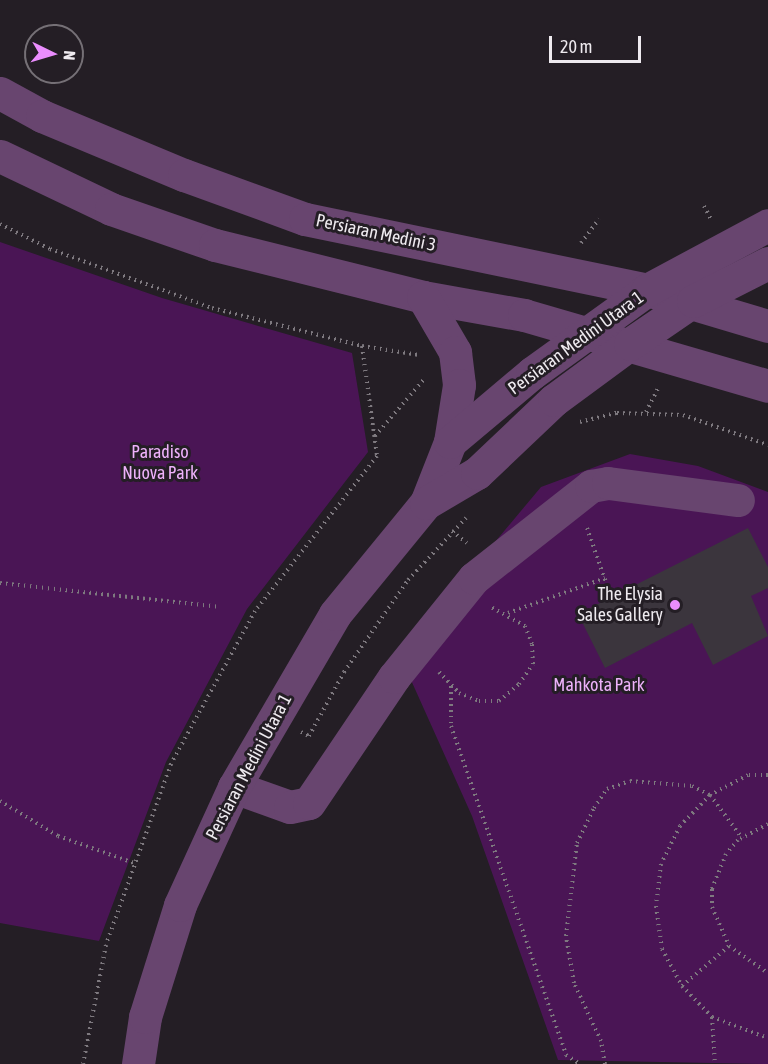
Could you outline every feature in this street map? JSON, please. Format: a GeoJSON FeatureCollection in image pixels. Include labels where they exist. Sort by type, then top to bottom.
{"type":"FeatureCollection","features":[{"type":"Feature","properties":{"kind":"street","name":"Persiaran Medini 3"},"geometry":{"type":"LineString","coordinates":[[0,93],[173,171],[305,219],[648,290],[768,326]]}},
{"type":"Feature","properties":{"kind":"street"},"geometry":{"type":"LineString","coordinates":[[0,156],[111,209],[215,245],[423,297],[630,344],[768,386]]}},
{"type":"Feature","properties":{"kind":"street","name":"Persiaran Medini Utara 1"},"geometry":{"type":"LineString","coordinates":[[138,1064],[145,1017],[180,905],[234,787],[335,614],[422,507],[450,442],[587,334],[648,290],[768,225]]}},
{"type":"Feature","properties":{"kind":"street","name":"Persiaran Medini Utara 1"},"geometry":{"type":"LineString","coordinates":[[422,507],[477,473],[554,400],[630,344],[693,302],[768,263]]}},
{"type":"Feature","properties":{"kind":"street"},"geometry":{"type":"LineString","coordinates":[[423,297],[455,352],[459,385],[450,442]]}},
{"type":"Feature","properties":{"kind":"street"},"geometry":{"type":"LineString","coordinates":[[234,787],[290,807],[309,802],[459,596],[493,563],[576,496],[608,483],[738,500]]}},
{"type":"Feature","properties":{"kind":"path"},"geometry":{"type":"LineString","coordinates":[[0,224],[50,249],[212,308],[362,346],[423,358]]}},
{"type":"Feature","properties":{"kind":"path"},"geometry":{"type":"LineString","coordinates":[[83,1064],[106,945],[171,764],[255,611],[377,456],[362,346]]}},
{"type":"Feature","properties":{"kind":"path"},"geometry":{"type":"LineString","coordinates":[[375,437],[432,371]]}},
{"type":"Feature","properties":{"kind":"path"},"geometry":{"type":"LineString","coordinates":[[576,496],[611,597]]}},
{"type":"Feature","properties":{"kind":"path"},"geometry":{"type":"LineString","coordinates":[[422,507],[493,563]]}},
{"type":"Feature","properties":{"kind":"path"},"geometry":{"type":"LineString","coordinates":[[508,613],[604,578]]}},
{"type":"Feature","properties":{"kind":"path"},"geometry":{"type":"LineString","coordinates":[[0,583],[221,607]]}},
{"type":"Feature","properties":{"kind":"path"},"geometry":{"type":"LineString","coordinates":[[431,632],[440,676],[451,686],[478,701],[499,701],[519,684],[532,664],[532,644],[525,626],[508,613],[459,596]]}},
{"type":"Feature","properties":{"kind":"path"},"geometry":{"type":"LineString","coordinates":[[451,686],[452,726],[566,1055],[580,1064]]}},
{"type":"Feature","properties":{"kind":"path"},"geometry":{"type":"LineString","coordinates":[[768,775],[748,775],[710,795],[680,826],[661,864],[656,906],[661,938],[682,986],[712,1017],[768,1038]]}},
{"type":"Feature","properties":{"kind":"path"},"geometry":{"type":"LineString","coordinates":[[605,1064],[601,1041],[574,983],[566,936],[577,843],[607,789],[630,781],[663,780],[710,795],[742,838]]}},
{"type":"Feature","properties":{"kind":"path"},"geometry":{"type":"LineString","coordinates":[[0,801],[58,836],[134,863]]}},
{"type":"Feature","properties":{"kind":"path"},"geometry":{"type":"LineString","coordinates":[[768,824],[742,838],[726,854],[712,889],[717,926],[729,946],[768,973]]}},
{"type":"Feature","properties":{"kind":"path"},"geometry":{"type":"LineString","coordinates":[[682,986],[729,946]]}},
{"type":"Feature","properties":{"kind":"path"},"geometry":{"type":"LineString","coordinates":[[712,1017],[715,1064]]}},
{"type":"Feature","properties":{"kind":"green space","name":"Paradiso Nuova Park"},"geometry":{"type":"Polygon","coordinates":[[[0,242],[162,298],[352,353],[368,452],[247,609],[166,762],[99,941],[0,923],[0,242]]]}},
{"type":"Feature","properties":{"kind":"green space","name":"Mahkota Park"},"geometry":{"type":"Polygon","coordinates":[[[630,454],[698,466],[768,492],[768,1064],[558,1060],[472,816],[406,669],[469,573],[541,487],[630,454]]]}},
{"type":"Feature","properties":{"kind":"building","name":"The Elysia Sales Gallery"},"geometry":{"type":"Polygon","coordinates":[[[748,528],[768,567],[768,588],[751,596],[768,636],[713,665],[692,623],[605,668],[578,614],[748,528]]]}},
{"type":"Feature","properties":{"kind":"place","name":"The Elysia Sales Gallery"},"geometry":{"type":"Point","coordinates":[675,605]}}]}
